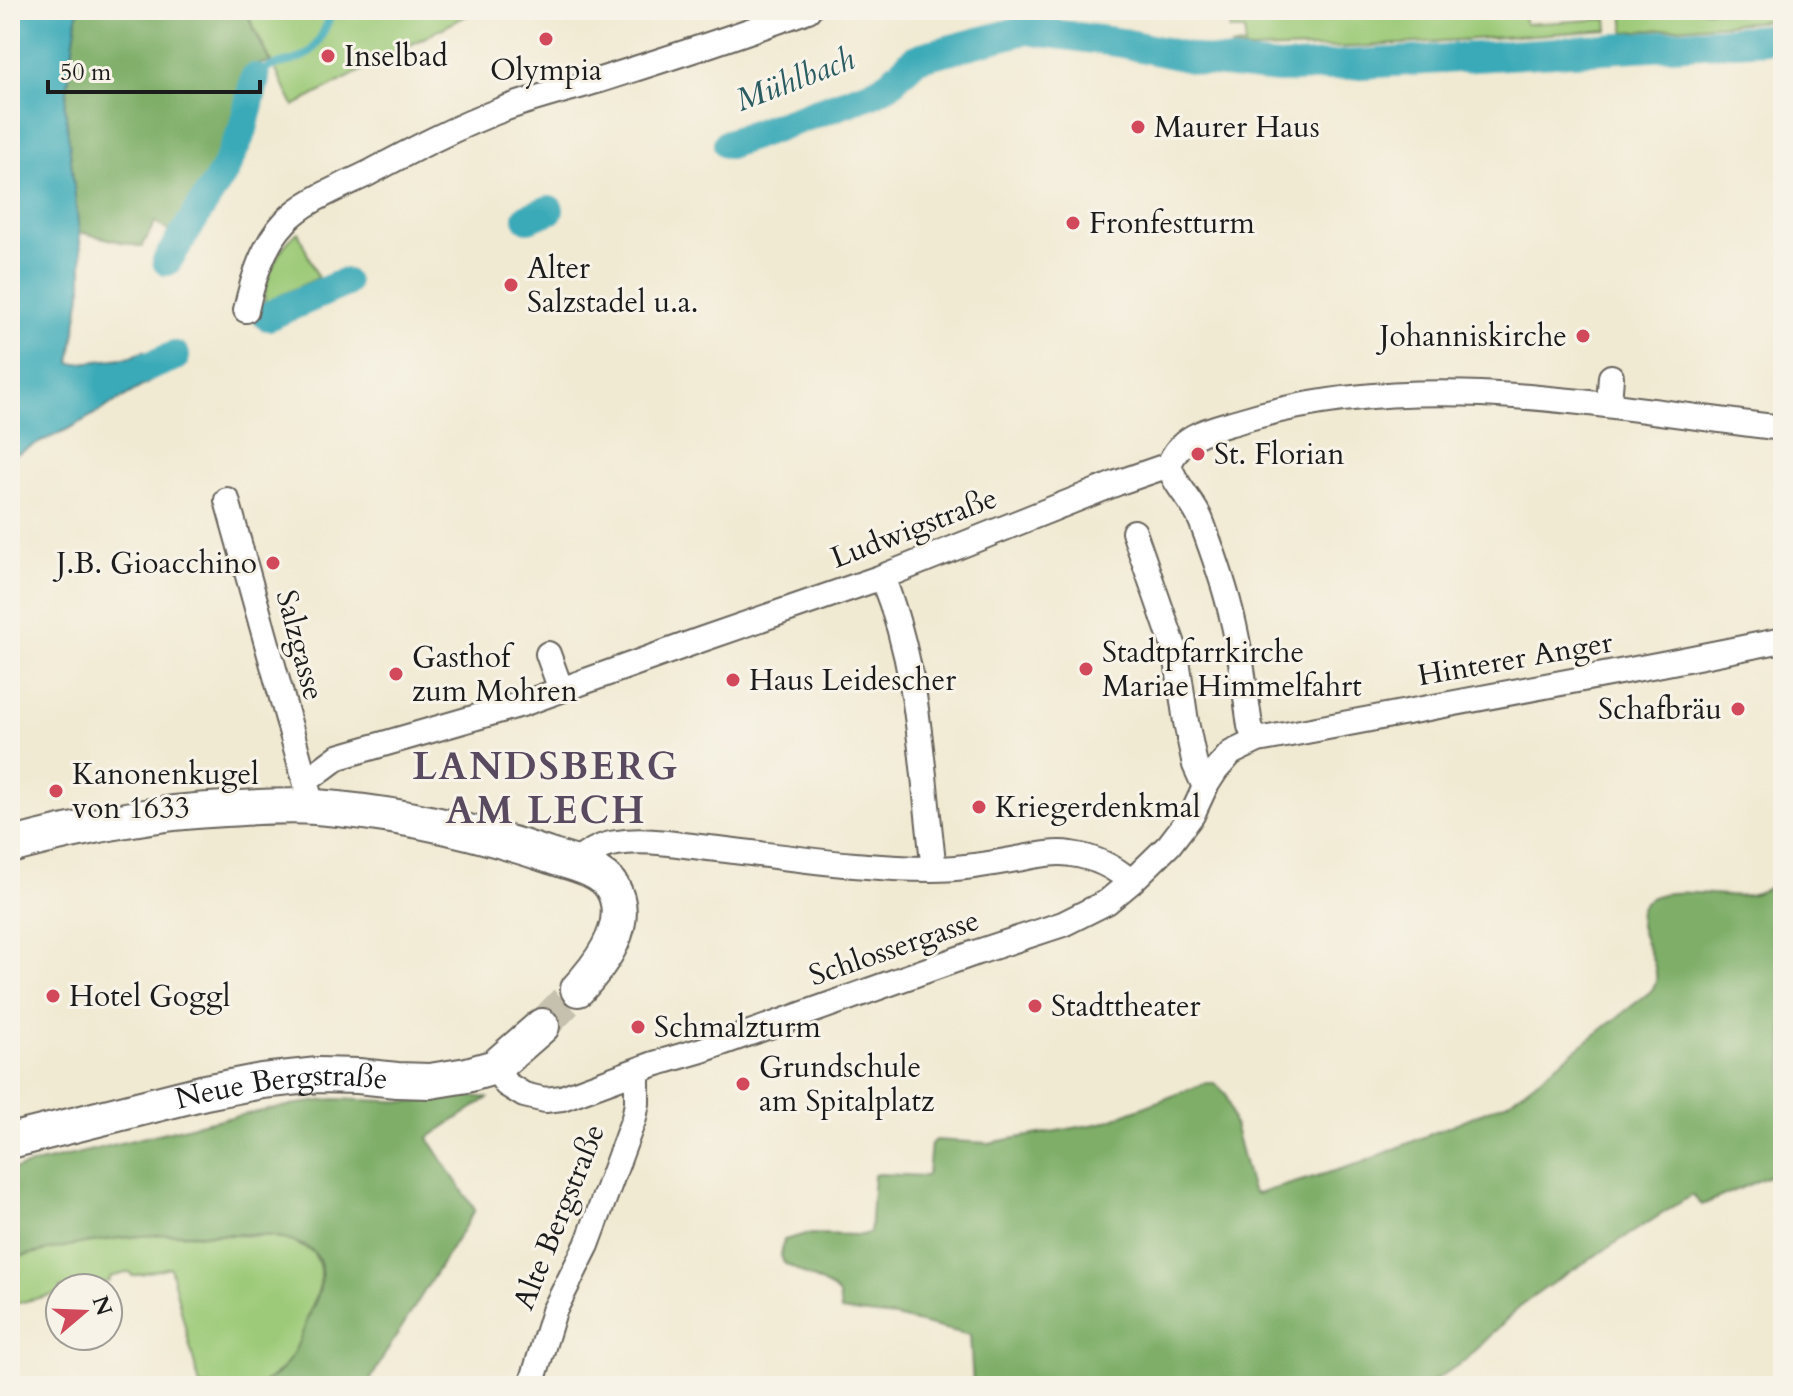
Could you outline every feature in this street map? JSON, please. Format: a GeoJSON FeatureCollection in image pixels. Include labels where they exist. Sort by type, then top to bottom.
{"type":"FeatureCollection","features":[{"type":"Feature","properties":{"kind":"main road"},"geometry":{"type":"LineString","coordinates":[[10,846],[144,816],[222,809],[309,794],[386,815],[511,842],[574,863],[592,871],[611,886],[618,911],[614,940],[578,989]]}},
{"type":"Feature","properties":{"kind":"main road","name":"Neue Bergstraße"},"geometry":{"type":"LineString","coordinates":[[10,1141],[205,1092],[262,1081],[318,1075],[397,1080],[449,1079],[495,1067],[542,1026]]}},
{"type":"Feature","properties":{"kind":"street"},"geometry":{"type":"LineString","coordinates":[[246,310],[259,265],[272,240],[284,222],[320,198],[416,148],[500,110],[808,10]]}},
{"type":"Feature","properties":{"kind":"street"},"geometry":{"type":"LineString","coordinates":[[1609,404],[1611,377]]}},
{"type":"Feature","properties":{"kind":"street"},"geometry":{"type":"LineString","coordinates":[[1258,740],[1250,726],[1238,644],[1216,562],[1197,510],[1176,482],[1169,465],[1176,450],[1187,439],[1262,414],[1328,401],[1426,393],[1609,404],[1691,418],[1783,428]]}},
{"type":"Feature","properties":{"kind":"street","name":"Ludwigstraße"},"geometry":{"type":"LineString","coordinates":[[309,794],[338,757],[522,704],[882,577],[1169,465]]}},
{"type":"Feature","properties":{"kind":"street","name":"Salzgasse"},"geometry":{"type":"LineString","coordinates":[[227,500],[309,794]]}},
{"type":"Feature","properties":{"kind":"street"},"geometry":{"type":"LineString","coordinates":[[1134,532],[1176,653],[1195,765],[1205,787]]}},
{"type":"Feature","properties":{"kind":"street"},"geometry":{"type":"LineString","coordinates":[[882,577],[903,637],[913,683],[934,869]]}},
{"type":"Feature","properties":{"kind":"street","name":"Hinterer Anger"},"geometry":{"type":"LineString","coordinates":[[1258,740],[1783,640]]}},
{"type":"Feature","properties":{"kind":"street"},"geometry":{"type":"LineString","coordinates":[[548,654],[561,690]]}},
{"type":"Feature","properties":{"kind":"street","name":"Schlossergasse"},"geometry":{"type":"LineString","coordinates":[[495,1067],[506,1084],[524,1095],[545,1100],[562,1098],[1063,924],[1107,902],[1131,882],[1169,845],[1192,815],[1205,787],[1231,753],[1258,740]]}},
{"type":"Feature","properties":{"kind":"street"},"geometry":{"type":"LineString","coordinates":[[574,863],[599,847],[619,842],[833,863],[934,869],[1069,854],[1091,858],[1131,882]]}},
{"type":"Feature","properties":{"kind":"street","name":"Alte Bergstraße"},"geometry":{"type":"LineString","coordinates":[[531,1386],[554,1311],[587,1245],[634,1118],[637,1071]]}},
{"type":"Feature","properties":{"kind":"green space"},"geometry":{"type":"Polygon","coordinates":[[[78,10],[245,10],[270,62],[254,65],[239,130],[221,171],[176,236],[155,222],[142,247],[79,232],[65,106],[78,10]]]}},
{"type":"Feature","properties":{"kind":"green space","name":"Inselbad"},"geometry":{"type":"Polygon","coordinates":[[[245,10],[477,10],[294,106],[245,10]]]}},
{"type":"Feature","properties":{"kind":"green space"},"geometry":{"type":"Polygon","coordinates":[[[1303,10],[1524,10],[1525,24],[1607,19],[1608,30],[1355,47],[1250,50],[1230,47],[1245,45],[1245,30],[1230,30],[1230,25],[1303,25],[1303,10]]]}},
{"type":"Feature","properties":{"kind":"green space"},"geometry":{"type":"Polygon","coordinates":[[[1623,10],[1775,10],[1779,20],[1625,32],[1623,10]]]}},
{"type":"Feature","properties":{"kind":"green space"},"geometry":{"type":"Polygon","coordinates":[[[298,232],[318,278],[264,303],[274,264],[284,246],[298,232]]]}},
{"type":"Feature","properties":{"kind":"green space"},"geometry":{"type":"Polygon","coordinates":[[[1783,881],[1783,1153],[1780,1155],[1783,1170],[1702,1205],[1692,1195],[1520,1306],[1467,1359],[1426,1386],[1266,1386],[1227,1379],[1192,1386],[973,1386],[970,1335],[895,1317],[841,1311],[839,1295],[833,1289],[784,1263],[781,1256],[784,1240],[806,1234],[870,1233],[874,1175],[926,1176],[931,1144],[935,1140],[988,1143],[1102,1123],[1206,1083],[1215,1083],[1226,1094],[1253,1192],[1257,1194],[1361,1163],[1510,1101],[1651,991],[1656,983],[1656,971],[1639,917],[1641,908],[1648,900],[1659,895],[1690,892],[1748,895],[1783,881]]]}},
{"type":"Feature","properties":{"kind":"green space"},"geometry":{"type":"Polygon","coordinates":[[[461,1095],[488,1098],[428,1138],[475,1210],[367,1386],[259,1386],[286,1365],[319,1290],[321,1268],[316,1255],[290,1240],[253,1234],[163,1234],[118,1238],[10,1259],[10,1170],[207,1122],[298,1104],[334,1099],[415,1102],[461,1095]]]}},
{"type":"Feature","properties":{"kind":"green space"},"geometry":{"type":"Polygon","coordinates":[[[158,1234],[272,1236],[313,1252],[321,1277],[318,1292],[290,1359],[274,1376],[256,1386],[200,1386],[170,1267],[132,1276],[130,1272],[44,1272],[44,1297],[10,1305],[10,1259],[158,1234]]]}},
{"type":"Feature","properties":{"kind":"water"},"geometry":{"type":"Polygon","coordinates":[[[10,10],[78,10],[65,106],[82,259],[82,288],[70,363],[131,357],[144,351],[153,380],[72,427],[10,457],[10,10]]]}},
{"type":"Feature","properties":{"kind":"waterway"},"geometry":{"type":"LineString","coordinates":[[255,78],[268,68],[299,59],[312,50],[334,10]]}},
{"type":"Feature","properties":{"kind":"waterway","name":"Mühlbach"},"geometry":{"type":"LineString","coordinates":[[728,144],[870,94],[889,84],[921,57],[1025,30],[1123,43],[1205,61],[1279,69],[1783,38]]}},
{"type":"Feature","properties":{"kind":"waterway"},"geometry":{"type":"LineString","coordinates":[[167,261],[224,171],[243,129],[255,78]]}},
{"type":"Feature","properties":{"kind":"waterway","name":"Mühlbach"},"geometry":{"type":"LineString","coordinates":[[528,218],[549,210]]}},
{"type":"Feature","properties":{"kind":"waterway","name":"Mühlbach"},"geometry":{"type":"LineString","coordinates":[[268,316],[344,283]]}},
{"type":"Feature","properties":{"kind":"waterway","name":"Mühlbach"},"geometry":{"type":"LineString","coordinates":[[115,380],[175,356]]}},
{"type":"Feature","properties":{"kind":"tunnel"},"geometry":{"type":"LineString","coordinates":[[542,1026],[578,989]]}},
{"type":"Feature","properties":{"kind":"place","name":"Olympia"},"geometry":{"type":"Point","coordinates":[546,39]}},
{"type":"Feature","properties":{"kind":"place","name":"Inselbad"},"geometry":{"type":"Point","coordinates":[328,56]}},
{"type":"Feature","properties":{"kind":"place","name":"Maurer Haus"},"geometry":{"type":"Point","coordinates":[1138,127]}},
{"type":"Feature","properties":{"kind":"place","name":"Fronfestturm"},"geometry":{"type":"Point","coordinates":[1073,223]}},
{"type":"Feature","properties":{"kind":"place","name":"Alter Salzstadel u.a."},"geometry":{"type":"Point","coordinates":[511,285]}},
{"type":"Feature","properties":{"kind":"place","name":"Johanniskirche"},"geometry":{"type":"Point","coordinates":[1583,336]}},
{"type":"Feature","properties":{"kind":"place","name":"St. Florian"},"geometry":{"type":"Point","coordinates":[1198,454]}},
{"type":"Feature","properties":{"kind":"place","name":"J.B. Gioacchino"},"geometry":{"type":"Point","coordinates":[273,563]}},
{"type":"Feature","properties":{"kind":"place","name":"Stadtpfarrkirche Mariae Himmelfahrt"},"geometry":{"type":"Point","coordinates":[1086,669]}},
{"type":"Feature","properties":{"kind":"place","name":"Gasthof zum Mohren"},"geometry":{"type":"Point","coordinates":[396,674]}},
{"type":"Feature","properties":{"kind":"place","name":"Haus Leidescher"},"geometry":{"type":"Point","coordinates":[733,680]}},
{"type":"Feature","properties":{"kind":"place","name":"Schafbräu"},"geometry":{"type":"Point","coordinates":[1738,709]}},
{"type":"Feature","properties":{"kind":"place","name":"Kanonenkugel von 1633"},"geometry":{"type":"Point","coordinates":[56,791]}},
{"type":"Feature","properties":{"kind":"place","name":"Kriegerdenkmal"},"geometry":{"type":"Point","coordinates":[979,807]}},
{"type":"Feature","properties":{"kind":"place","name":"Hotel Goggl"},"geometry":{"type":"Point","coordinates":[53,996]}},
{"type":"Feature","properties":{"kind":"place","name":"Stadttheater"},"geometry":{"type":"Point","coordinates":[1035,1006]}},
{"type":"Feature","properties":{"kind":"place","name":"Schmalzturm"},"geometry":{"type":"Point","coordinates":[638,1027]}},
{"type":"Feature","properties":{"kind":"place","name":"Grundschule am Spitalplatz"},"geometry":{"type":"Point","coordinates":[743,1084]}},
{"type":"Feature","properties":{"kind":"district","name":"LANDSBERG AM LECH"},"geometry":{"type":"Point","coordinates":[546,789]}}]}
